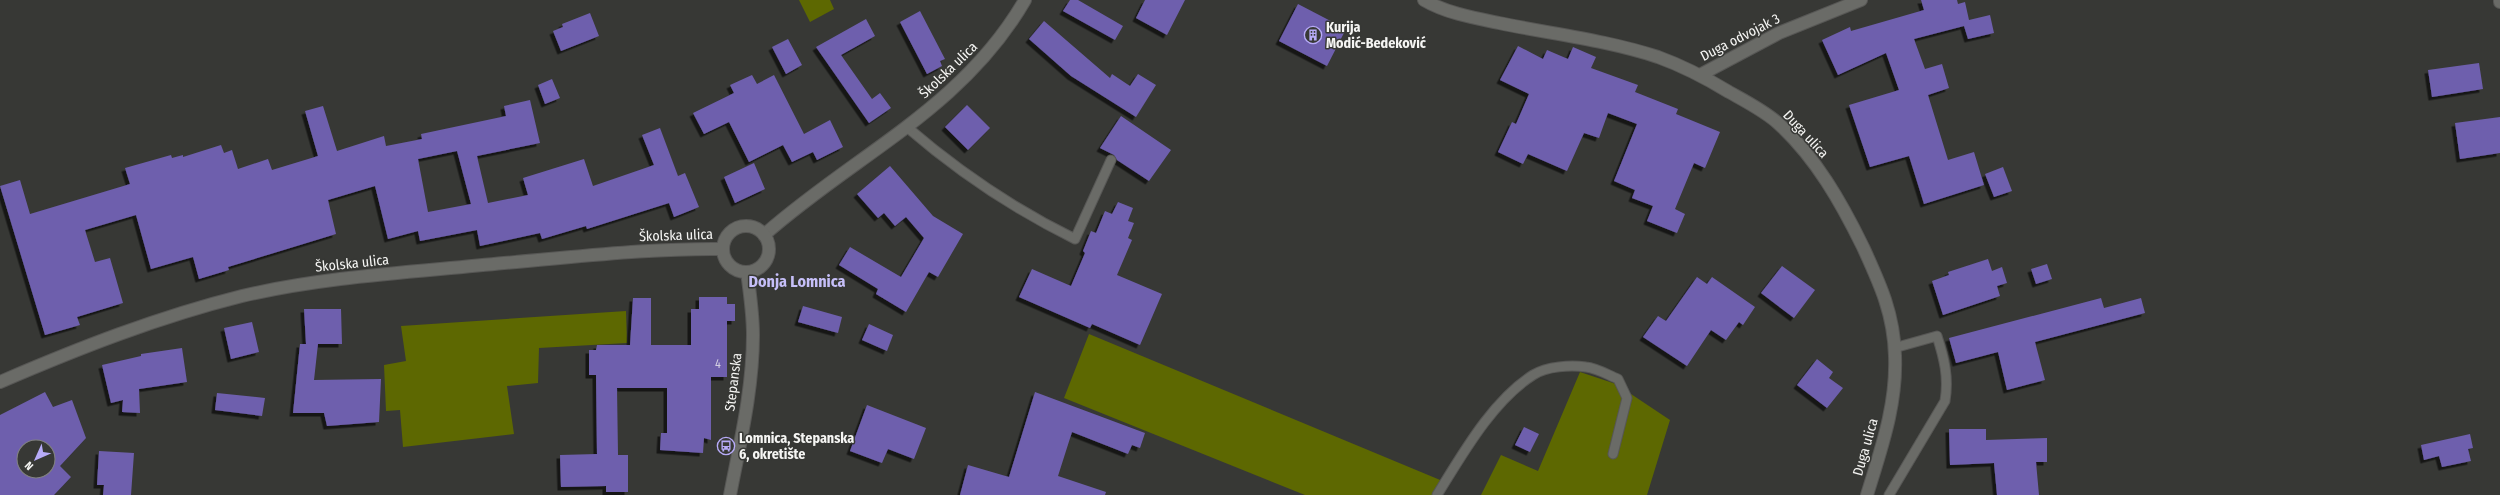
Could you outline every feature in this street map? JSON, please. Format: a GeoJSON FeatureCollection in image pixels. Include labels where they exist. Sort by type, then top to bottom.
{"type":"FeatureCollection","features":[{"type":"Feature","properties":{"kind":"street","name":"Školska ulica"},"geometry":{"type":"LineString","coordinates":[[747,272],[733,268],[728,263],[723,249],[728,234],[742,226],[750,226],[764,235],[799,205],[908,128],[958,85],[979,62],[1016,16],[1025,0]]}},
{"type":"Feature","properties":{"kind":"street","name":"Duga ulica"},"geometry":{"type":"LineString","coordinates":[[1424,0],[1467,17],[1590,39],[1650,55],[1700,75],[1777,122],[1817,166],[1847,214],[1879,282],[1892,317],[1894,348],[1894,395],[1886,433],[1867,495]]}},
{"type":"Feature","properties":{"kind":"street","name":"Duga odvojak 3"},"geometry":{"type":"LineString","coordinates":[[1700,75],[1779,33],[1861,0]]}},
{"type":"Feature","properties":{"kind":"street"},"geometry":{"type":"LineString","coordinates":[[747,272],[762,266],[767,259],[768,242],[764,235]]}},
{"type":"Feature","properties":{"kind":"street","name":"Školska ulica"},"geometry":{"type":"LineString","coordinates":[[0,382],[103,338],[202,307],[290,287],[365,276],[657,249],[723,249]]}},
{"type":"Feature","properties":{"kind":"street","name":"Stepanska"},"geometry":{"type":"LineString","coordinates":[[730,495],[749,392],[753,336],[747,272]]}},
{"type":"Feature","properties":{"kind":"lane"},"geometry":{"type":"LineString","coordinates":[[908,128],[950,162],[1006,202],[1075,239],[1111,160]]}},
{"type":"Feature","properties":{"kind":"lane"},"geometry":{"type":"LineString","coordinates":[[1889,495],[1945,401],[1947,387],[1944,361],[1937,336],[1894,348]]}},
{"type":"Feature","properties":{"kind":"lane"},"geometry":{"type":"LineString","coordinates":[[1437,495],[1463,454],[1504,398],[1534,374],[1562,366],[1588,367],[1618,379],[1627,398],[1613,454]]}},
{"type":"Feature","properties":{"kind":"green space"},"geometry":{"type":"Polygon","coordinates":[[[799,0],[830,0],[834,9],[810,22],[799,0]]]}},
{"type":"Feature","properties":{"kind":"green space"},"geometry":{"type":"Polygon","coordinates":[[[626,311],[627,343],[539,348],[538,383],[507,386],[514,434],[403,447],[400,410],[386,411],[384,365],[406,361],[401,326],[626,311]]]}},
{"type":"Feature","properties":{"kind":"green space"},"geometry":{"type":"Polygon","coordinates":[[[1089,334],[1445,482],[1437,495],[1305,495],[1064,398],[1089,334]]]}},
{"type":"Feature","properties":{"kind":"green space"},"geometry":{"type":"Polygon","coordinates":[[[1580,372],[1616,384],[1670,420],[1647,495],[1481,495],[1501,455],[1538,471],[1580,372]]]}},
{"type":"Feature","properties":{"kind":"building"},"geometry":{"type":"Polygon","coordinates":[[[1070,0],[1078,0],[1123,26],[1115,40],[1063,11],[1070,0]]]}},
{"type":"Feature","properties":{"kind":"building"},"geometry":{"type":"Polygon","coordinates":[[[1145,0],[1185,0],[1167,35],[1136,18],[1145,0]]]}},
{"type":"Feature","properties":{"kind":"building"},"geometry":{"type":"Polygon","coordinates":[[[1921,0],[1957,0],[1958,4],[1965,2],[1969,20],[1990,15],[1994,33],[1968,39],[1964,26],[1914,39],[1925,69],[1942,64],[1949,88],[1928,95],[1948,160],[1974,152],[1984,185],[1924,204],[1909,156],[1870,167],[1849,105],[1899,90],[1886,53],[1838,75],[1822,40],[1850,27],[1851,31],[1924,10],[1921,0]]]}},
{"type":"Feature","properties":{"kind":"building","name":"Kurija Modić-Bedeković"},"geometry":{"type":"Polygon","coordinates":[[[1298,4],[1346,29],[1327,66],[1279,41],[1298,4]]]}},
{"type":"Feature","properties":{"kind":"building"},"geometry":{"type":"Polygon","coordinates":[[[920,11],[945,59],[940,61],[942,66],[927,74],[900,22],[920,11]]]}},
{"type":"Feature","properties":{"kind":"building"},"geometry":{"type":"Polygon","coordinates":[[[590,13],[599,36],[561,51],[553,31],[563,27],[562,24],[590,13]]]}},
{"type":"Feature","properties":{"kind":"building"},"geometry":{"type":"Polygon","coordinates":[[[866,19],[875,36],[841,55],[872,99],[880,93],[891,108],[869,123],[816,47],[866,19]]]}},
{"type":"Feature","properties":{"kind":"building"},"geometry":{"type":"Polygon","coordinates":[[[1044,21],[1110,78],[1112,74],[1130,86],[1138,74],[1156,85],[1136,117],[1071,76],[1029,39],[1044,21]]]}},
{"type":"Feature","properties":{"kind":"building"},"geometry":{"type":"Polygon","coordinates":[[[788,39],[802,65],[786,74],[772,47],[788,39]]]}},
{"type":"Feature","properties":{"kind":"building"},"geometry":{"type":"Polygon","coordinates":[[[1518,46],[1543,59],[1547,50],[1568,59],[1573,47],[1596,57],[1591,68],[1638,85],[1635,92],[1678,109],[1676,114],[1720,132],[1705,168],[1694,163],[1675,209],[1685,214],[1677,233],[1647,221],[1653,206],[1632,198],[1635,190],[1614,181],[1637,124],[1608,113],[1599,138],[1584,133],[1567,171],[1528,154],[1523,164],[1498,152],[1512,122],[1516,124],[1529,94],[1500,80],[1518,46]]]}},
{"type":"Feature","properties":{"kind":"building"},"geometry":{"type":"Polygon","coordinates":[[[2479,63],[2483,89],[2432,97],[2428,70],[2479,63]]]}},
{"type":"Feature","properties":{"kind":"building"},"geometry":{"type":"Polygon","coordinates":[[[752,75],[757,84],[774,75],[804,134],[830,120],[843,147],[817,160],[813,152],[792,162],[783,145],[749,162],[729,122],[704,134],[693,113],[734,93],[730,85],[752,75]]]}},
{"type":"Feature","properties":{"kind":"building"},"geometry":{"type":"Polygon","coordinates":[[[552,79],[560,98],[545,104],[538,85],[552,79]]]}},
{"type":"Feature","properties":{"kind":"building"},"geometry":{"type":"Polygon","coordinates":[[[530,100],[540,143],[477,156],[488,203],[528,195],[523,178],[584,159],[593,186],[654,165],[642,135],[660,128],[678,176],[685,173],[699,207],[674,217],[669,203],[587,229],[586,226],[542,239],[540,233],[480,246],[477,230],[420,241],[418,231],[388,239],[375,186],[328,200],[336,234],[228,267],[229,270],[199,279],[193,257],[151,269],[136,215],[85,230],[95,262],[110,258],[123,303],[77,317],[80,325],[45,335],[0,186],[20,180],[30,214],[130,184],[125,168],[171,155],[172,158],[183,155],[183,157],[221,145],[224,153],[232,150],[238,169],[268,159],[272,170],[318,156],[305,111],[323,106],[337,151],[384,136],[386,146],[422,139],[421,134],[506,116],[504,106],[530,100]],[[457,151],[418,159],[428,212],[471,204],[457,151]]]}},
{"type":"Feature","properties":{"kind":"building"},"geometry":{"type":"Polygon","coordinates":[[[967,105],[990,128],[968,150],[945,127],[967,105]]]}},
{"type":"Feature","properties":{"kind":"building"},"geometry":{"type":"Polygon","coordinates":[[[1121,116],[1171,150],[1149,181],[1117,160],[1114,155],[1100,148],[1121,116]]]}},
{"type":"Feature","properties":{"kind":"building"},"geometry":{"type":"Polygon","coordinates":[[[2500,117],[2500,153],[2460,159],[2455,123],[2500,117]]]}},
{"type":"Feature","properties":{"kind":"building"},"geometry":{"type":"Polygon","coordinates":[[[754,163],[765,189],[735,203],[724,177],[754,163]]]}},
{"type":"Feature","properties":{"kind":"building"},"geometry":{"type":"Polygon","coordinates":[[[890,166],[933,216],[963,234],[938,277],[929,272],[906,312],[876,294],[878,289],[839,265],[850,247],[901,277],[924,238],[906,217],[895,226],[884,213],[878,218],[857,194],[890,166]]]}},
{"type":"Feature","properties":{"kind":"building"},"geometry":{"type":"Polygon","coordinates":[[[2003,167],[2012,191],[1994,197],[1985,174],[2003,167]]]}},
{"type":"Feature","properties":{"kind":"building"},"geometry":{"type":"Polygon","coordinates":[[[1118,202],[1133,208],[1128,221],[1134,223],[1128,238],[1132,240],[1117,275],[1162,294],[1140,345],[1092,324],[1090,328],[1019,297],[1032,269],[1071,286],[1085,253],[1083,251],[1091,231],[1096,233],[1105,211],[1112,214],[1118,202]]]}},
{"type":"Feature","properties":{"kind":"building"},"geometry":{"type":"Polygon","coordinates":[[[1988,259],[1992,271],[2002,267],[2007,283],[1997,286],[2000,296],[1943,315],[1932,281],[1949,275],[1948,272],[1988,259]]]}},
{"type":"Feature","properties":{"kind":"building"},"geometry":{"type":"Polygon","coordinates":[[[2047,264],[2052,279],[2036,284],[2031,269],[2047,264]]]}},
{"type":"Feature","properties":{"kind":"building"},"geometry":{"type":"Polygon","coordinates":[[[1782,266],[1815,290],[1794,318],[1761,293],[1782,266]]]}},
{"type":"Feature","properties":{"kind":"building"},"geometry":{"type":"Polygon","coordinates":[[[1697,277],[1707,284],[1712,277],[1755,307],[1743,325],[1739,322],[1726,340],[1711,330],[1687,366],[1643,337],[1658,316],[1666,321],[1697,277]]]}},
{"type":"Feature","properties":{"kind":"building"},"geometry":{"type":"Polygon","coordinates":[[[699,297],[727,297],[727,304],[735,304],[735,321],[727,321],[727,377],[711,377],[711,440],[704,438],[703,453],[660,450],[661,433],[667,433],[667,388],[617,388],[618,455],[628,455],[628,492],[606,492],[606,486],[561,487],[560,455],[597,454],[596,375],[589,375],[589,350],[596,350],[597,345],[630,345],[633,298],[651,298],[651,345],[691,345],[691,309],[699,309],[699,297]]]}},
{"type":"Feature","properties":{"kind":"building"},"geometry":{"type":"Polygon","coordinates":[[[2101,298],[2104,308],[2141,298],[2145,313],[2035,342],[2045,380],[2007,390],[1998,352],[1956,363],[1949,338],[2101,298]]]}},
{"type":"Feature","properties":{"kind":"building"},"geometry":{"type":"Polygon","coordinates":[[[803,306],[842,317],[838,333],[798,322],[803,306]]]}},
{"type":"Feature","properties":{"kind":"building"},"geometry":{"type":"Polygon","coordinates":[[[304,309],[341,309],[342,344],[318,344],[314,380],[381,379],[379,422],[327,426],[324,413],[293,413],[300,344],[306,344],[304,309]]]}},
{"type":"Feature","properties":{"kind":"building"},"geometry":{"type":"Polygon","coordinates":[[[252,322],[259,352],[231,359],[224,328],[252,322]]]}},
{"type":"Feature","properties":{"kind":"building"},"geometry":{"type":"Polygon","coordinates":[[[869,324],[893,335],[887,351],[862,340],[869,324]]]}},
{"type":"Feature","properties":{"kind":"building"},"geometry":{"type":"Polygon","coordinates":[[[182,348],[187,382],[139,389],[140,413],[122,412],[123,400],[111,403],[102,365],[141,356],[141,354],[182,348]]]}},
{"type":"Feature","properties":{"kind":"building"},"geometry":{"type":"Polygon","coordinates":[[[1817,359],[1833,372],[1829,378],[1843,388],[1827,408],[1797,385],[1817,359]]]}},
{"type":"Feature","properties":{"kind":"building"},"geometry":{"type":"Polygon","coordinates":[[[45,392],[53,407],[72,400],[86,438],[60,466],[71,477],[54,495],[0,495],[0,415],[45,392]]]}},
{"type":"Feature","properties":{"kind":"building"},"geometry":{"type":"Polygon","coordinates":[[[1035,392],[1145,433],[1140,448],[1132,445],[1128,454],[1072,432],[1058,476],[1106,492],[1105,495],[960,495],[968,465],[1009,477],[1035,392]]]}},
{"type":"Feature","properties":{"kind":"building"},"geometry":{"type":"Polygon","coordinates":[[[217,393],[265,398],[262,416],[215,410],[217,393]]]}},
{"type":"Feature","properties":{"kind":"building"},"geometry":{"type":"Polygon","coordinates":[[[867,405],[926,428],[914,459],[888,449],[882,463],[850,451],[867,405]]]}},
{"type":"Feature","properties":{"kind":"building"},"geometry":{"type":"Polygon","coordinates":[[[1524,427],[1539,434],[1530,452],[1515,445],[1524,427]]]}},
{"type":"Feature","properties":{"kind":"building"},"geometry":{"type":"Polygon","coordinates":[[[1949,429],[1986,429],[1986,440],[2047,438],[2047,462],[2036,462],[2039,495],[1997,495],[1994,463],[1950,465],[1949,429]]]}},
{"type":"Feature","properties":{"kind":"building"},"geometry":{"type":"Polygon","coordinates":[[[2470,434],[2473,448],[2468,449],[2471,461],[2442,467],[2439,456],[2424,460],[2421,445],[2470,434]]]}},
{"type":"Feature","properties":{"kind":"building"},"geometry":{"type":"Polygon","coordinates":[[[99,451],[134,453],[131,495],[103,495],[104,485],[97,485],[99,451]]]}},
{"type":"Feature","properties":{"kind":"place","name":"Kurija Modić-Bedeković"},"geometry":{"type":"Point","coordinates":[1313,35]}},
{"type":"Feature","properties":{"kind":"place","name":"Lomnica, Stepanska 6, okretište"},"geometry":{"type":"Point","coordinates":[726,446]}},
{"type":"Feature","properties":{"kind":"district","name":"Donja Lomnica"},"geometry":{"type":"Point","coordinates":[797,281]}}]}
